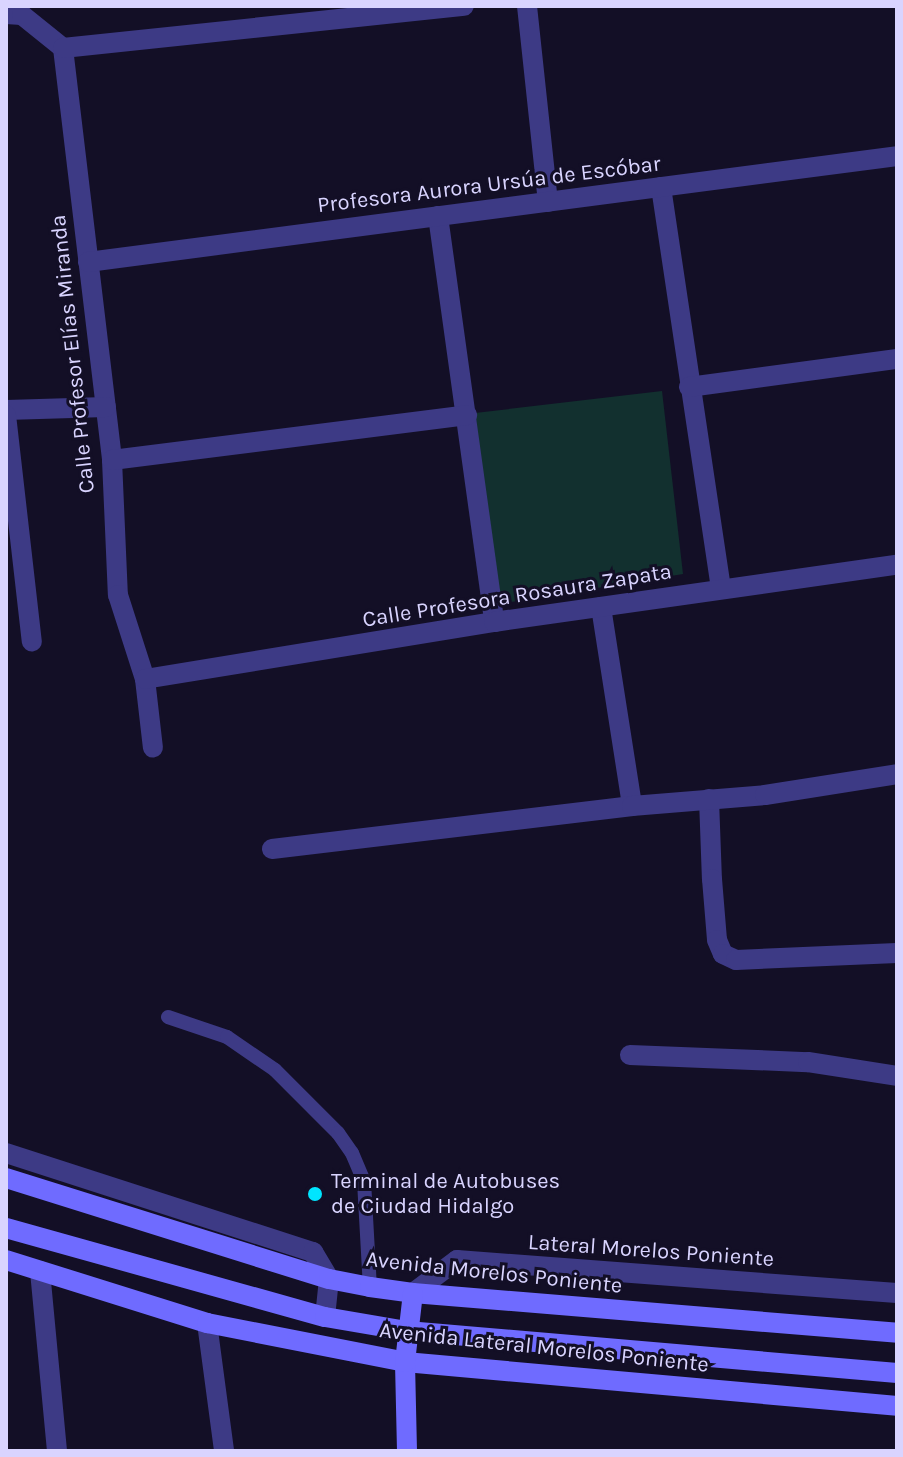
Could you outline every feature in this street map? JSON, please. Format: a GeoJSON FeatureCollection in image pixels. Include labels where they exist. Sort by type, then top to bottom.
{"type":"FeatureCollection","features":[{"type":"Feature","properties":{"kind":"main road","name":"Avenida Morelos Poniente"},"geometry":{"type":"LineString","coordinates":[[6,1178],[329,1279],[370,1287],[897,1333]]}},
{"type":"Feature","properties":{"kind":"main road"},"geometry":{"type":"LineString","coordinates":[[6,1228],[325,1317],[407,1331],[897,1373]]}},
{"type":"Feature","properties":{"kind":"main road","name":"Avenida Lateral Morelos Poniente"},"geometry":{"type":"LineString","coordinates":[[6,1260],[207,1323],[405,1362],[897,1406]]}},
{"type":"Feature","properties":{"kind":"main road"},"geometry":{"type":"LineString","coordinates":[[407,1451],[405,1362],[413,1293]]}},
{"type":"Feature","properties":{"kind":"street"},"geometry":{"type":"LineString","coordinates":[[16,12],[63,48],[464,6]]}},
{"type":"Feature","properties":{"kind":"street"},"geometry":{"type":"LineString","coordinates":[[527,6],[548,202]]}},
{"type":"Feature","properties":{"kind":"street","name":"Calle Profesor Elías Miranda"},"geometry":{"type":"LineString","coordinates":[[63,48],[112,460],[118,595],[145,679],[153,748]]}},
{"type":"Feature","properties":{"kind":"street","name":"Profesora Aurora Ursúa de Escóbar"},"geometry":{"type":"LineString","coordinates":[[88,262],[897,156]]}},
{"type":"Feature","properties":{"kind":"street"},"geometry":{"type":"LineString","coordinates":[[661,187],[721,589]]}},
{"type":"Feature","properties":{"kind":"street"},"geometry":{"type":"LineString","coordinates":[[438,216],[494,622]]}},
{"type":"Feature","properties":{"kind":"street"},"geometry":{"type":"LineString","coordinates":[[689,387],[897,359]]}},
{"type":"Feature","properties":{"kind":"street"},"geometry":{"type":"LineString","coordinates":[[32,642],[6,412],[106,407]]}},
{"type":"Feature","properties":{"kind":"street"},"geometry":{"type":"LineString","coordinates":[[112,460],[467,415]]}},
{"type":"Feature","properties":{"kind":"street","name":"Calle Profesora Rosaura Zapata"},"geometry":{"type":"LineString","coordinates":[[145,679],[494,622],[897,565]]}},
{"type":"Feature","properties":{"kind":"street"},"geometry":{"type":"LineString","coordinates":[[601,607],[632,806]]}},
{"type":"Feature","properties":{"kind":"street"},"geometry":{"type":"LineString","coordinates":[[272,849],[632,806],[765,795],[897,774]]}},
{"type":"Feature","properties":{"kind":"street"},"geometry":{"type":"LineString","coordinates":[[709,799],[717,940],[723,954],[736,960],[897,953]]}},
{"type":"Feature","properties":{"kind":"street"},"geometry":{"type":"LineString","coordinates":[[630,1055],[808,1062],[897,1076]]}},
{"type":"Feature","properties":{"kind":"street"},"geometry":{"type":"LineString","coordinates":[[6,1153],[50,1170],[313,1252],[329,1279],[325,1317]]}},
{"type":"Feature","properties":{"kind":"street","name":"Lateral Morelos Poniente"},"geometry":{"type":"LineString","coordinates":[[413,1293],[457,1260],[897,1293]]}},
{"type":"Feature","properties":{"kind":"street"},"geometry":{"type":"LineString","coordinates":[[40,1271],[57,1451]]}},
{"type":"Feature","properties":{"kind":"street"},"geometry":{"type":"LineString","coordinates":[[207,1323],[224,1451]]}},
{"type":"Feature","properties":{"kind":"lane"},"geometry":{"type":"LineString","coordinates":[[168,1017],[227,1037],[275,1070],[338,1133],[352,1153],[364,1181],[370,1287]]}},
{"type":"Feature","properties":{"kind":"green space"},"geometry":{"type":"Polygon","coordinates":[[[662,391],[683,574],[499,604],[475,413],[662,391]]]}},
{"type":"Feature","properties":{"kind":"place","name":"Terminal de Autobuses de Ciudad Hidalgo"},"geometry":{"type":"Point","coordinates":[315,1194]}}]}
